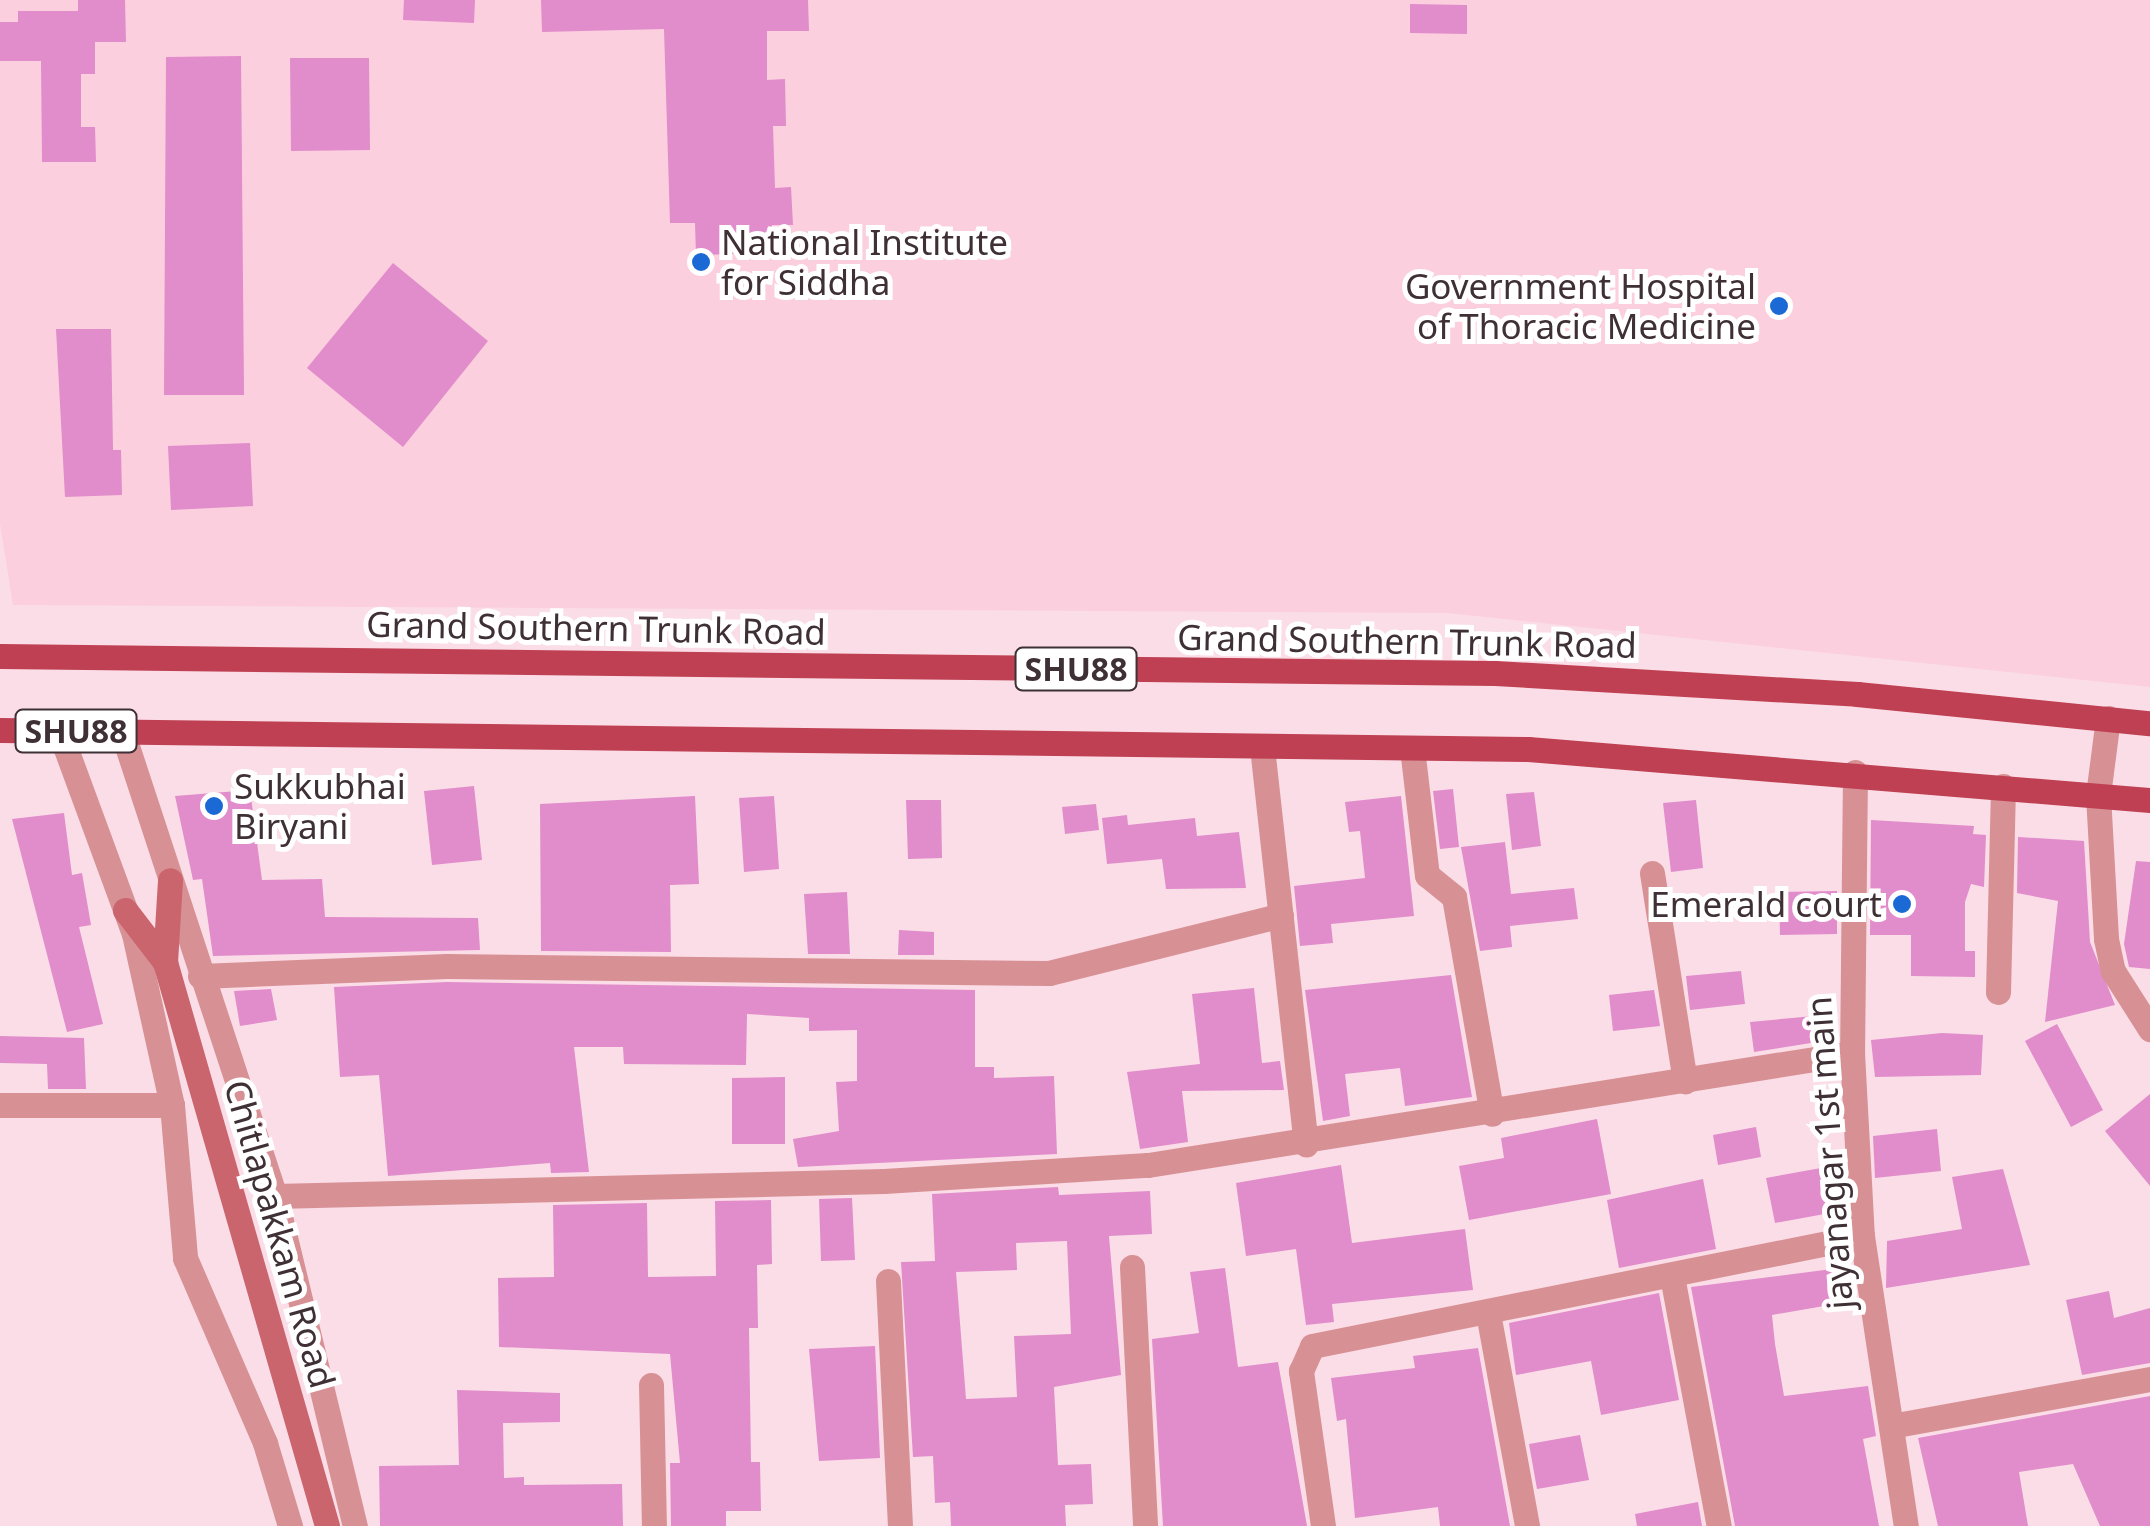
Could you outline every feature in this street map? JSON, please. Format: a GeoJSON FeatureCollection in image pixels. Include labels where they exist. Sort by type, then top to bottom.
{"type":"FeatureCollection","features":[{"type":"Feature","properties":{"kind":"main road","name":"Grand Southern Trunk Road"},"geometry":{"type":"LineString","coordinates":[[0,656],[1495,673],[2150,723]]}},
{"type":"Feature","properties":{"kind":"main road","name":"SHU88"},"geometry":{"type":"LineString","coordinates":[[0,730],[1412,748],[1855,772],[2150,800]]}},
{"type":"Feature","properties":{"kind":"street"},"geometry":{"type":"LineString","coordinates":[[2108,718],[2098,796],[2106,939],[2113,971],[2150,1029]]}},
{"type":"Feature","properties":{"kind":"street"},"geometry":{"type":"LineString","coordinates":[[59,730],[125,910],[172,1105],[185,1258],[265,1443],[290,1526]]}},
{"type":"Feature","properties":{"kind":"street"},"geometry":{"type":"LineString","coordinates":[[122,730],[275,1196],[355,1526]]}},
{"type":"Feature","properties":{"kind":"street"},"geometry":{"type":"LineString","coordinates":[[1262,746],[1306,1145]]}},
{"type":"Feature","properties":{"kind":"street"},"geometry":{"type":"LineString","coordinates":[[1412,748],[1427,875],[1454,897],[1492,1114]]}},
{"type":"Feature","properties":{"kind":"street","name":"jayanagar 1st main"},"geometry":{"type":"LineString","coordinates":[[1855,772],[1852,1053],[1862,1236],[1906,1526]]}},
{"type":"Feature","properties":{"kind":"street"},"geometry":{"type":"LineString","coordinates":[[1998,992],[2003,786]]}},
{"type":"Feature","properties":{"kind":"street"},"geometry":{"type":"LineString","coordinates":[[1652,872],[1685,1081]]}},
{"type":"Feature","properties":{"kind":"street"},"geometry":{"type":"LineString","coordinates":[[165,962],[170,880]]}},
{"type":"Feature","properties":{"kind":"street"},"geometry":{"type":"LineString","coordinates":[[125,910],[165,962]]}},
{"type":"Feature","properties":{"kind":"street"},"geometry":{"type":"LineString","coordinates":[[200,976],[447,966],[1049,973],[1281,915]]}},
{"type":"Feature","properties":{"kind":"street","name":"Chitlapakkam Road"},"geometry":{"type":"LineString","coordinates":[[165,962],[326,1526]]}},
{"type":"Feature","properties":{"kind":"street"},"geometry":{"type":"LineString","coordinates":[[275,1196],[884,1181],[1148,1165],[1306,1145],[1852,1053]]}},
{"type":"Feature","properties":{"kind":"street"},"geometry":{"type":"LineString","coordinates":[[0,1105],[172,1105]]}},
{"type":"Feature","properties":{"kind":"street"},"geometry":{"type":"LineString","coordinates":[[1323,1526],[1303,1353],[1324,1340],[1488,1313],[1862,1236]]}},
{"type":"Feature","properties":{"kind":"street"},"geometry":{"type":"LineString","coordinates":[[1132,1267],[1145,1526]]}},
{"type":"Feature","properties":{"kind":"street"},"geometry":{"type":"LineString","coordinates":[[1672,1276],[1719,1526]]}},
{"type":"Feature","properties":{"kind":"street"},"geometry":{"type":"LineString","coordinates":[[888,1282],[900,1526]]}},
{"type":"Feature","properties":{"kind":"street"},"geometry":{"type":"LineString","coordinates":[[1488,1313],[1527,1526]]}},
{"type":"Feature","properties":{"kind":"street"},"geometry":{"type":"LineString","coordinates":[[1891,1426],[2150,1380]]}},
{"type":"Feature","properties":{"kind":"street"},"geometry":{"type":"LineString","coordinates":[[652,1385],[654,1526]]}},
{"type":"Feature","properties":{"kind":"shaded area","name":"National Institute for Siddha"},"geometry":{"type":"Polygon","coordinates":[[[0,0],[2150,0],[2150,687],[1447,613],[13,605],[0,524],[0,0]]]}},
{"type":"Feature","properties":{"kind":"building"},"geometry":{"type":"Polygon","coordinates":[[[78,0],[125,0],[126,42],[95,42],[95,74],[81,74],[81,127],[95,127],[96,162],[42,162],[41,61],[0,61],[0,22],[18,22],[18,11],[78,11],[78,0]]]}},
{"type":"Feature","properties":{"kind":"building"},"geometry":{"type":"Polygon","coordinates":[[[404,0],[475,0],[474,23],[403,20],[404,0]]]}},
{"type":"Feature","properties":{"kind":"building"},"geometry":{"type":"Polygon","coordinates":[[[541,0],[808,0],[809,31],[767,31],[767,80],[785,79],[786,126],[773,126],[775,188],[791,187],[793,225],[772,225],[773,253],[696,255],[695,223],[670,223],[664,29],[542,32],[541,0]]]}},
{"type":"Feature","properties":{"kind":"building"},"geometry":{"type":"Polygon","coordinates":[[[1410,4],[1467,5],[1467,34],[1410,33],[1410,4]]]}},
{"type":"Feature","properties":{"kind":"building"},"geometry":{"type":"Polygon","coordinates":[[[241,56],[244,395],[164,395],[166,57],[241,56]]]}},
{"type":"Feature","properties":{"kind":"building"},"geometry":{"type":"Polygon","coordinates":[[[290,58],[369,58],[370,150],[291,151],[290,58]]]}},
{"type":"Feature","properties":{"kind":"building"},"geometry":{"type":"Polygon","coordinates":[[[393,263],[488,341],[403,447],[307,368],[393,263]]]}},
{"type":"Feature","properties":{"kind":"building"},"geometry":{"type":"Polygon","coordinates":[[[56,329],[111,329],[113,450],[121,450],[122,495],[65,497],[56,329]]]}},
{"type":"Feature","properties":{"kind":"building"},"geometry":{"type":"Polygon","coordinates":[[[250,443],[253,506],[171,510],[168,446],[250,443]]]}},
{"type":"Feature","properties":{"kind":"building"},"geometry":{"type":"Polygon","coordinates":[[[474,786],[482,860],[432,865],[424,791],[474,786]]]}},
{"type":"Feature","properties":{"kind":"building"},"geometry":{"type":"Polygon","coordinates":[[[1453,789],[1459,847],[1440,849],[1433,791],[1453,789]]]}},
{"type":"Feature","properties":{"kind":"building"},"geometry":{"type":"Polygon","coordinates":[[[250,790],[262,880],[322,879],[325,917],[478,918],[480,950],[213,956],[202,879],[193,880],[175,796],[250,790]]]}},
{"type":"Feature","properties":{"kind":"building"},"geometry":{"type":"Polygon","coordinates":[[[1534,792],[1541,846],[1512,850],[1506,794],[1534,792]]]}},
{"type":"Feature","properties":{"kind":"building"},"geometry":{"type":"Polygon","coordinates":[[[695,796],[699,884],[670,885],[671,952],[541,951],[540,804],[695,796]]]}},
{"type":"Feature","properties":{"kind":"building"},"geometry":{"type":"Polygon","coordinates":[[[774,796],[779,869],[744,872],[739,798],[774,796]]]}},
{"type":"Feature","properties":{"kind":"building"},"geometry":{"type":"Polygon","coordinates":[[[1401,796],[1414,916],[1331,924],[1333,943],[1300,946],[1294,886],[1365,878],[1360,831],[1349,832],[1345,802],[1401,796]]]}},
{"type":"Feature","properties":{"kind":"building"},"geometry":{"type":"Polygon","coordinates":[[[906,800],[941,800],[942,858],[908,859],[906,800]]]}},
{"type":"Feature","properties":{"kind":"building"},"geometry":{"type":"Polygon","coordinates":[[[1696,800],[1703,868],[1671,872],[1663,803],[1696,800]]]}},
{"type":"Feature","properties":{"kind":"building"},"geometry":{"type":"Polygon","coordinates":[[[1096,804],[1099,830],[1065,834],[1062,807],[1096,804]]]}},
{"type":"Feature","properties":{"kind":"building"},"geometry":{"type":"Polygon","coordinates":[[[64,813],[72,875],[82,873],[91,925],[79,927],[103,1024],[67,1032],[12,819],[64,813]]]}},
{"type":"Feature","properties":{"kind":"building"},"geometry":{"type":"Polygon","coordinates":[[[1127,815],[1128,825],[1195,818],[1197,836],[1239,832],[1246,888],[1166,889],[1162,859],[1107,864],[1102,818],[1127,815]]]}},
{"type":"Feature","properties":{"kind":"building"},"geometry":{"type":"Polygon","coordinates":[[[1871,820],[1974,826],[1973,834],[1986,835],[1984,887],[1971,884],[1965,902],[1965,951],[1975,951],[1975,977],[1911,976],[1911,935],[1870,935],[1871,820]]]}},
{"type":"Feature","properties":{"kind":"building"},"geometry":{"type":"Polygon","coordinates":[[[2018,837],[2084,841],[2090,942],[2115,1005],[2045,1022],[2058,901],[2017,893],[2018,837]]]}},
{"type":"Feature","properties":{"kind":"building"},"geometry":{"type":"Polygon","coordinates":[[[1505,842],[1511,894],[1574,888],[1578,919],[1510,926],[1512,947],[1480,951],[1461,847],[1505,842]]]}},
{"type":"Feature","properties":{"kind":"building"},"geometry":{"type":"Polygon","coordinates":[[[2136,861],[2150,862],[2150,969],[2129,967],[2124,944],[2136,861]]]}},
{"type":"Feature","properties":{"kind":"building"},"geometry":{"type":"Polygon","coordinates":[[[1837,891],[1837,934],[1780,935],[1779,892],[1837,891]]]}},
{"type":"Feature","properties":{"kind":"building"},"geometry":{"type":"Polygon","coordinates":[[[847,892],[850,954],[808,954],[804,894],[847,892]]]}},
{"type":"Feature","properties":{"kind":"building"},"geometry":{"type":"Polygon","coordinates":[[[899,930],[934,932],[934,955],[898,955],[899,930]]]}},
{"type":"Feature","properties":{"kind":"building"},"geometry":{"type":"Polygon","coordinates":[[[1741,971],[1745,1004],[1690,1010],[1686,976],[1741,971]]]}},
{"type":"Feature","properties":{"kind":"building"},"geometry":{"type":"Polygon","coordinates":[[[1451,975],[1472,1097],[1405,1106],[1400,1068],[1345,1074],[1350,1116],[1323,1121],[1305,990],[1451,975]]]}},
{"type":"Feature","properties":{"kind":"building"},"geometry":{"type":"Polygon","coordinates":[[[447,982],[975,990],[975,1067],[994,1067],[994,1078],[1054,1076],[1057,1154],[798,1167],[793,1139],[839,1131],[836,1082],[857,1081],[857,1030],[809,1031],[809,1018],[747,1014],[746,1065],[624,1064],[623,1047],[574,1047],[589,1172],[551,1173],[550,1163],[388,1176],[379,1075],[340,1077],[334,987],[447,982]]]}},
{"type":"Feature","properties":{"kind":"building"},"geometry":{"type":"Polygon","coordinates":[[[1254,988],[1262,1063],[1280,1061],[1284,1090],[1182,1091],[1188,1142],[1140,1149],[1127,1072],[1200,1064],[1192,994],[1254,988]]]}},
{"type":"Feature","properties":{"kind":"building"},"geometry":{"type":"Polygon","coordinates":[[[271,989],[277,1020],[240,1026],[234,991],[271,989]]]}},
{"type":"Feature","properties":{"kind":"building"},"geometry":{"type":"Polygon","coordinates":[[[1654,990],[1660,1026],[1613,1031],[1609,995],[1654,990]]]}},
{"type":"Feature","properties":{"kind":"building"},"geometry":{"type":"Polygon","coordinates":[[[1835,1014],[1836,1039],[1754,1052],[1750,1022],[1835,1014]]]}},
{"type":"Feature","properties":{"kind":"building"},"geometry":{"type":"Polygon","coordinates":[[[2057,1024],[2103,1110],[2071,1127],[2025,1041],[2057,1024]]]}},
{"type":"Feature","properties":{"kind":"building"},"geometry":{"type":"Polygon","coordinates":[[[1942,1033],[1983,1035],[1981,1075],[1875,1077],[1871,1040],[1942,1033]]]}},
{"type":"Feature","properties":{"kind":"building"},"geometry":{"type":"Polygon","coordinates":[[[0,1036],[84,1038],[86,1089],[48,1089],[47,1064],[0,1063],[0,1036]]]}},
{"type":"Feature","properties":{"kind":"building"},"geometry":{"type":"Polygon","coordinates":[[[785,1077],[785,1144],[732,1144],[732,1078],[785,1077]]]}},
{"type":"Feature","properties":{"kind":"building"},"geometry":{"type":"Polygon","coordinates":[[[2150,1094],[2150,1186],[2105,1131],[2150,1094]]]}},
{"type":"Feature","properties":{"kind":"building"},"geometry":{"type":"Polygon","coordinates":[[[1597,1119],[1611,1194],[1469,1220],[1459,1166],[1504,1158],[1501,1138],[1597,1119]]]}},
{"type":"Feature","properties":{"kind":"building"},"geometry":{"type":"Polygon","coordinates":[[[1756,1127],[1761,1157],[1718,1165],[1713,1135],[1756,1127]]]}},
{"type":"Feature","properties":{"kind":"building"},"geometry":{"type":"Polygon","coordinates":[[[1937,1129],[1941,1171],[1875,1178],[1873,1136],[1937,1129]]]}},
{"type":"Feature","properties":{"kind":"building"},"geometry":{"type":"Polygon","coordinates":[[[1341,1165],[1352,1243],[1465,1229],[1473,1290],[1332,1304],[1334,1322],[1306,1325],[1296,1249],[1246,1256],[1236,1183],[1341,1165]]]}},
{"type":"Feature","properties":{"kind":"building"},"geometry":{"type":"Polygon","coordinates":[[[1821,1168],[1830,1213],[1775,1223],[1766,1178],[1821,1168]]]}},
{"type":"Feature","properties":{"kind":"building"},"geometry":{"type":"Polygon","coordinates":[[[2003,1169],[2030,1265],[1886,1288],[1887,1241],[1962,1229],[1952,1177],[2003,1169]]]}},
{"type":"Feature","properties":{"kind":"building"},"geometry":{"type":"Polygon","coordinates":[[[1703,1179],[1716,1249],[1619,1268],[1607,1200],[1703,1179]]]}},
{"type":"Feature","properties":{"kind":"building"},"geometry":{"type":"Polygon","coordinates":[[[1058,1187],[1059,1195],[1150,1191],[1152,1234],[1109,1236],[1121,1375],[1054,1387],[1058,1465],[1091,1464],[1093,1504],[1065,1505],[1066,1526],[951,1526],[950,1502],[935,1503],[933,1456],[913,1457],[901,1262],[935,1261],[932,1194],[1058,1187]],[[1067,1241],[1016,1243],[1017,1270],[956,1272],[966,1399],[1017,1397],[1014,1336],[1071,1334],[1067,1241]]]}},
{"type":"Feature","properties":{"kind":"building"},"geometry":{"type":"Polygon","coordinates":[[[852,1198],[855,1260],[821,1261],[819,1199],[852,1198]]]}},
{"type":"Feature","properties":{"kind":"building"},"geometry":{"type":"Polygon","coordinates":[[[771,1200],[772,1264],[757,1265],[758,1328],[749,1328],[751,1462],[760,1462],[761,1511],[726,1511],[726,1526],[671,1526],[670,1463],[680,1463],[670,1354],[499,1347],[498,1278],[554,1277],[553,1205],[647,1203],[648,1277],[716,1276],[715,1201],[771,1200]]]}},
{"type":"Feature","properties":{"kind":"building"},"geometry":{"type":"Polygon","coordinates":[[[1225,1268],[1238,1367],[1278,1362],[1307,1526],[1163,1526],[1152,1339],[1199,1333],[1190,1272],[1225,1268]]]}},
{"type":"Feature","properties":{"kind":"building"},"geometry":{"type":"Polygon","coordinates":[[[1840,1268],[1847,1302],[1772,1315],[1775,1344],[1784,1396],[1868,1386],[1876,1436],[1863,1439],[1879,1526],[1735,1526],[1691,1287],[1840,1268]]]}},
{"type":"Feature","properties":{"kind":"building"},"geometry":{"type":"Polygon","coordinates":[[[2109,1291],[2114,1318],[2150,1308],[2150,1363],[2082,1375],[2066,1300],[2109,1291]]]}},
{"type":"Feature","properties":{"kind":"building"},"geometry":{"type":"Polygon","coordinates":[[[1659,1293],[1679,1400],[1601,1415],[1591,1361],[1516,1375],[1509,1323],[1659,1293]]]}},
{"type":"Feature","properties":{"kind":"building"},"geometry":{"type":"Polygon","coordinates":[[[875,1346],[880,1458],[819,1461],[809,1349],[875,1346]]]}},
{"type":"Feature","properties":{"kind":"building"},"geometry":{"type":"Polygon","coordinates":[[[1478,1348],[1510,1526],[1440,1526],[1438,1507],[1355,1518],[1346,1419],[1337,1421],[1331,1378],[1415,1368],[1413,1356],[1478,1348]]]}},
{"type":"Feature","properties":{"kind":"building"},"geometry":{"type":"Polygon","coordinates":[[[457,1390],[560,1393],[560,1422],[503,1423],[504,1478],[524,1477],[524,1485],[622,1484],[623,1526],[380,1526],[379,1466],[459,1465],[457,1390]]]}},
{"type":"Feature","properties":{"kind":"building"},"geometry":{"type":"Polygon","coordinates":[[[2150,1396],[2150,1526],[2100,1526],[2073,1464],[2019,1472],[2028,1526],[1938,1526],[1918,1438],[2150,1396]]]}},
{"type":"Feature","properties":{"kind":"building"},"geometry":{"type":"Polygon","coordinates":[[[1580,1435],[1589,1480],[1537,1489],[1529,1444],[1580,1435]]]}},
{"type":"Feature","properties":{"kind":"building"},"geometry":{"type":"Polygon","coordinates":[[[1698,1502],[1702,1526],[1637,1526],[1635,1514],[1698,1502]]]}},
{"type":"Feature","properties":{"kind":"place","name":"National Institute for Siddha"},"geometry":{"type":"Point","coordinates":[701,262]}},
{"type":"Feature","properties":{"kind":"place","name":"Government Hospital of Thoracic Medicine"},"geometry":{"type":"Point","coordinates":[1779,306]}},
{"type":"Feature","properties":{"kind":"place","name":"Sukkubhai Biryani"},"geometry":{"type":"Point","coordinates":[214,806]}},
{"type":"Feature","properties":{"kind":"place","name":"Emerald court"},"geometry":{"type":"Point","coordinates":[1902,904]}}]}
